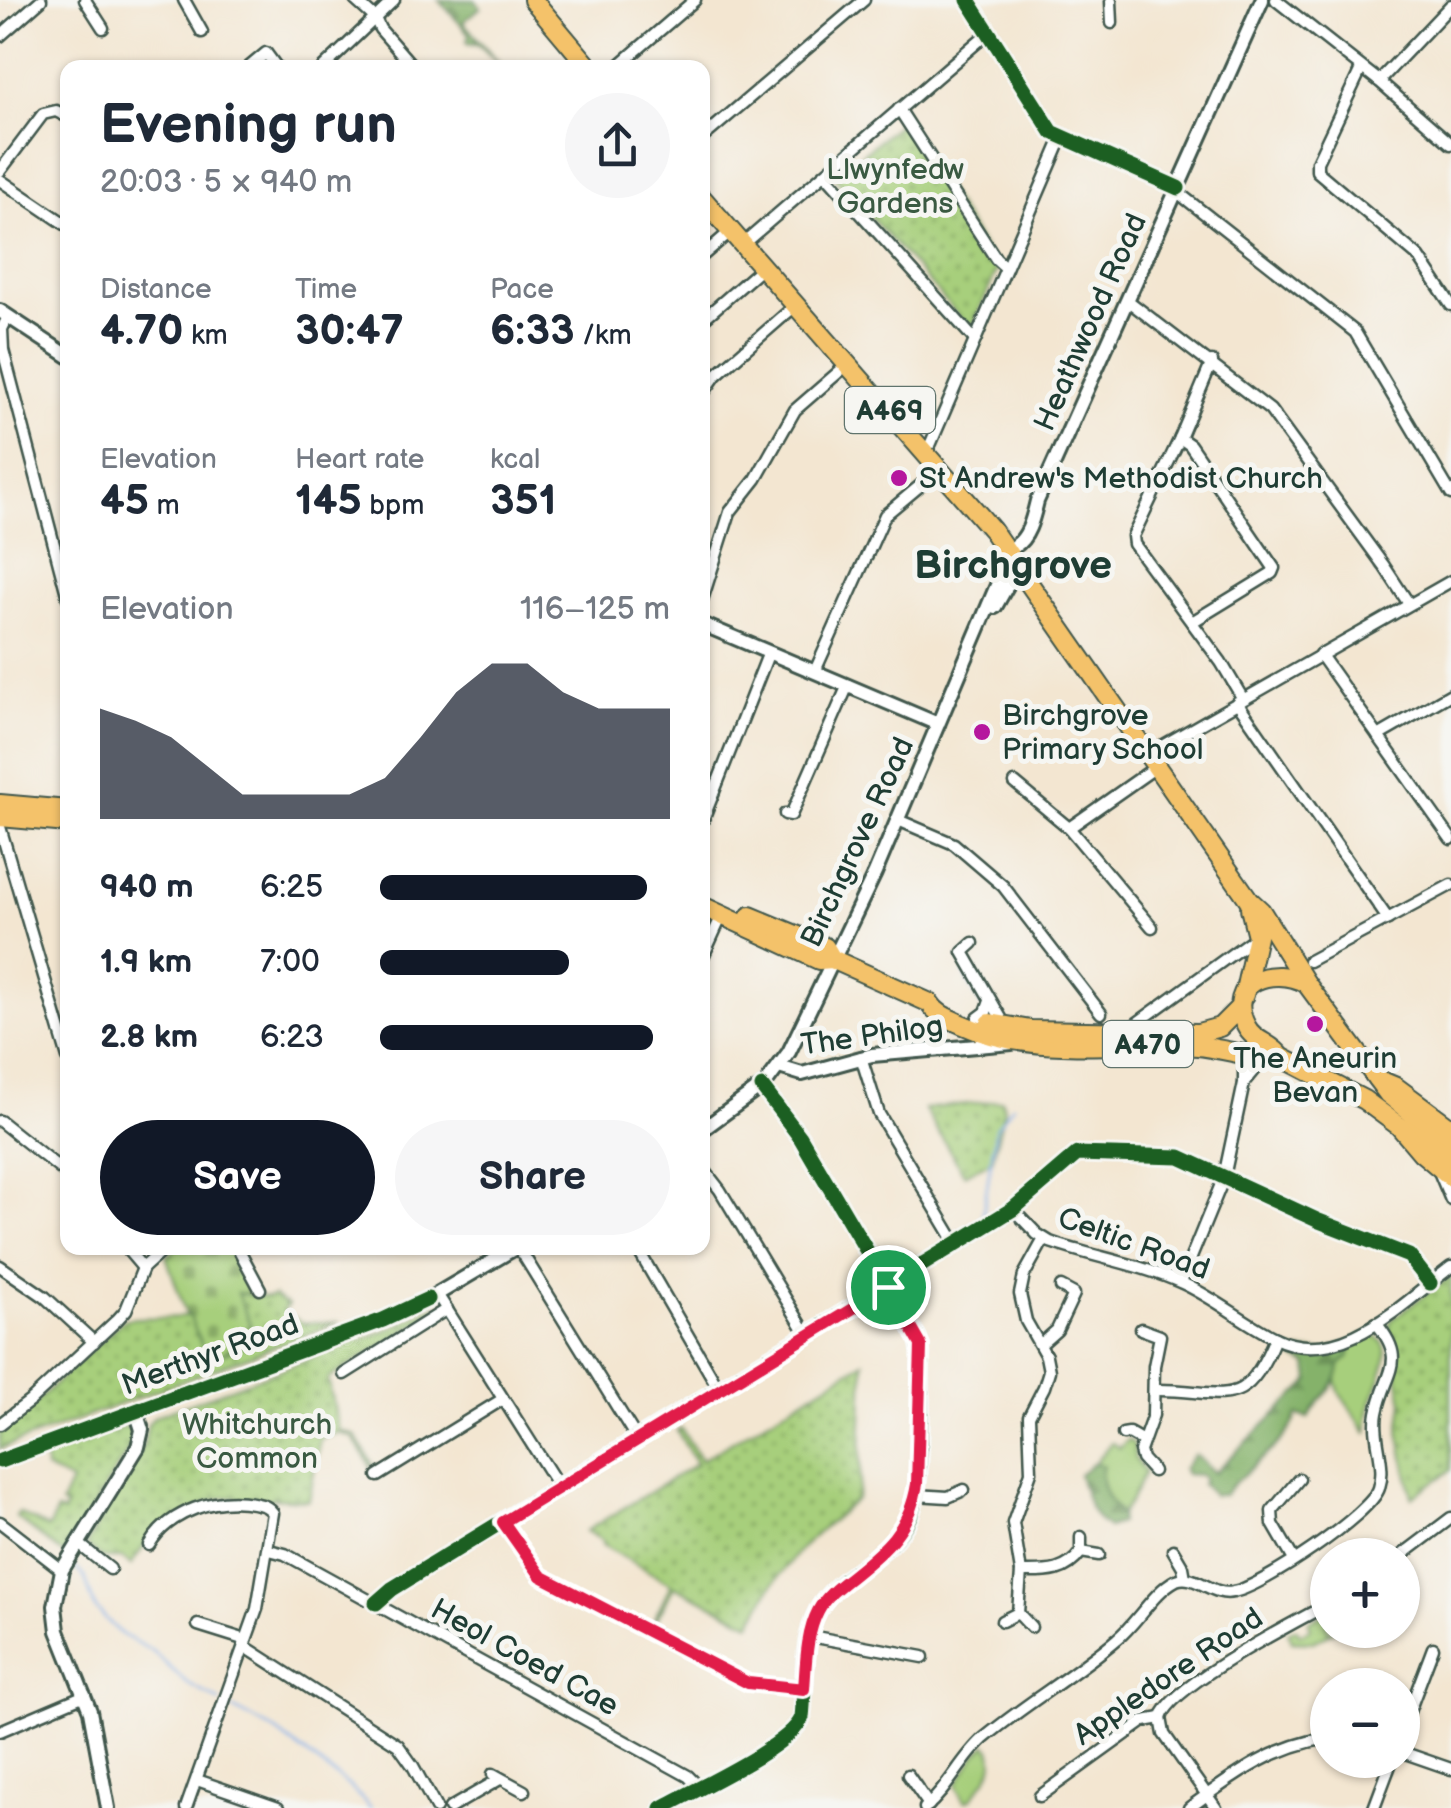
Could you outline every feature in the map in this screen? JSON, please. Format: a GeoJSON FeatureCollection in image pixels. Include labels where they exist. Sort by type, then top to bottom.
{"type":"FeatureCollection","features":[{"type":"Feature","properties":{"kind":"main road"},"geometry":{"type":"LineString","coordinates":[[533,0],[583,60]]}},
{"type":"Feature","properties":{"kind":"main road","name":"A469"},"geometry":{"type":"LineString","coordinates":[[710,207],[925,450],[1012,557],[1249,900],[1266,918],[1306,983]]}},
{"type":"Feature","properties":{"kind":"main road"},"geometry":{"type":"LineString","coordinates":[[0,804],[60,809]]}},
{"type":"Feature","properties":{"kind":"main road"},"geometry":{"type":"LineString","coordinates":[[0,817],[60,822]]}},
{"type":"Feature","properties":{"kind":"main road","name":"A470"},"geometry":{"type":"LineString","coordinates":[[710,898],[825,948],[832,959]]}},
{"type":"Feature","properties":{"kind":"main road","name":"A469"},"geometry":{"type":"LineString","coordinates":[[1242,1001],[1257,936],[1249,900]]}},
{"type":"Feature","properties":{"kind":"main road","name":"A470"},"geometry":{"type":"LineString","coordinates":[[710,910],[819,960],[832,959],[930,1003],[941,1001],[1013,1033],[1209,1031],[1223,1024],[1255,981],[1273,974],[1292,976],[1306,983]]}},
{"type":"Feature","properties":{"kind":"main road"},"geometry":{"type":"LineString","coordinates":[[1306,983],[1377,1078],[1396,1087],[1446,1152]]}},
{"type":"Feature","properties":{"kind":"main road","name":"A470"},"geometry":{"type":"LineString","coordinates":[[1242,1001],[1250,1033],[1276,1049],[1276,1058]]}},
{"type":"Feature","properties":{"kind":"main road","name":"A470"},"geometry":{"type":"LineString","coordinates":[[930,1003],[935,1012],[1013,1033],[1191,1046],[1276,1058],[1337,1084],[1446,1152]]}},
{"type":"Feature","properties":{"kind":"street"},"geometry":{"type":"LineString","coordinates":[[0,36],[41,0]]}},
{"type":"Feature","properties":{"kind":"street"},"geometry":{"type":"LineString","coordinates":[[85,0],[103,28]]}},
{"type":"Feature","properties":{"kind":"street"},"geometry":{"type":"LineString","coordinates":[[184,0],[202,32]]}},
{"type":"Feature","properties":{"kind":"street"},"geometry":{"type":"LineString","coordinates":[[354,0],[375,18],[407,60]]}},
{"type":"Feature","properties":{"kind":"street"},"geometry":{"type":"LineString","coordinates":[[331,60],[394,0]]}},
{"type":"Feature","properties":{"kind":"street"},"geometry":{"type":"LineString","coordinates":[[624,60],[682,4],[695,0]]}},
{"type":"Feature","properties":{"kind":"street"},"geometry":{"type":"LineString","coordinates":[[710,131],[864,0]]}},
{"type":"Feature","properties":{"kind":"street"},"geometry":{"type":"LineString","coordinates":[[968,0],[1042,120],[1062,138],[1177,190],[1354,332],[1451,494]]}},
{"type":"Feature","properties":{"kind":"street"},"geometry":{"type":"LineString","coordinates":[[1110,0],[1112,23]]}},
{"type":"Feature","properties":{"kind":"street","name":"Heathwood Road"},"geometry":{"type":"LineString","coordinates":[[1012,557],[1018,532],[1036,501],[1262,0]]}},
{"type":"Feature","properties":{"kind":"street"},"geometry":{"type":"LineString","coordinates":[[1276,0],[1451,144]]}},
{"type":"Feature","properties":{"kind":"street"},"geometry":{"type":"LineString","coordinates":[[1379,81],[1450,3]]}},
{"type":"Feature","properties":{"kind":"street"},"geometry":{"type":"LineString","coordinates":[[710,252],[737,238],[824,174],[988,33]]}},
{"type":"Feature","properties":{"kind":"street"},"geometry":{"type":"LineString","coordinates":[[1361,70],[1317,162],[1317,172],[1419,257],[1451,304]]}},
{"type":"Feature","properties":{"kind":"street"},"geometry":{"type":"LineString","coordinates":[[899,110],[996,259],[1006,268]]}},
{"type":"Feature","properties":{"kind":"street"},"geometry":{"type":"LineString","coordinates":[[0,171],[43,114],[60,114]]}},
{"type":"Feature","properties":{"kind":"street"},"geometry":{"type":"LineString","coordinates":[[925,450],[932,442],[1062,138]]}},
{"type":"Feature","properties":{"kind":"street"},"geometry":{"type":"LineString","coordinates":[[824,174],[975,340]]}},
{"type":"Feature","properties":{"kind":"street"},"geometry":{"type":"LineString","coordinates":[[0,180],[60,221]]}},
{"type":"Feature","properties":{"kind":"street"},"geometry":{"type":"LineString","coordinates":[[710,313],[763,267]]}},
{"type":"Feature","properties":{"kind":"street"},"geometry":{"type":"LineString","coordinates":[[1127,300],[1270,410],[1408,604]]}},
{"type":"Feature","properties":{"kind":"street"},"geometry":{"type":"LineString","coordinates":[[710,383],[796,306]]}},
{"type":"Feature","properties":{"kind":"street"},"geometry":{"type":"LineString","coordinates":[[60,351],[4,314],[3,350],[60,550]]}},
{"type":"Feature","properties":{"kind":"street"},"geometry":{"type":"LineString","coordinates":[[1212,362],[1133,536],[1134,544],[1192,622],[1388,919]]}},
{"type":"Feature","properties":{"kind":"street"},"geometry":{"type":"LineString","coordinates":[[710,575],[730,512],[756,478],[794,410],[848,364]]}},
{"type":"Feature","properties":{"kind":"street"},"geometry":{"type":"LineString","coordinates":[[1180,438],[1190,445],[1274,568],[1192,622]]}},
{"type":"Feature","properties":{"kind":"street"},"geometry":{"type":"LineString","coordinates":[[816,672],[885,515],[941,469]]}},
{"type":"Feature","properties":{"kind":"street","name":"Birchgrove Road"},"geometry":{"type":"LineString","coordinates":[[780,1068],[898,820],[1012,557]]}},
{"type":"Feature","properties":{"kind":"street"},"geometry":{"type":"LineString","coordinates":[[1068,828],[1152,760],[1240,700],[1451,581]]}},
{"type":"Feature","properties":{"kind":"street"},"geometry":{"type":"LineString","coordinates":[[710,627],[938,724]]}},
{"type":"Feature","properties":{"kind":"street"},"geometry":{"type":"LineString","coordinates":[[710,802],[769,652]]}},
{"type":"Feature","properties":{"kind":"street"},"geometry":{"type":"LineString","coordinates":[[1320,654],[1451,839]]}},
{"type":"Feature","properties":{"kind":"street"},"geometry":{"type":"LineString","coordinates":[[785,814],[792,815],[848,686]]}},
{"type":"Feature","properties":{"kind":"street"},"geometry":{"type":"LineString","coordinates":[[1378,736],[1451,694]]}},
{"type":"Feature","properties":{"kind":"street"},"geometry":{"type":"LineString","coordinates":[[1015,783],[1068,828],[1152,927]]}},
{"type":"Feature","properties":{"kind":"street"},"geometry":{"type":"LineString","coordinates":[[898,820],[954,844],[1003,886],[1101,1012]]}},
{"type":"Feature","properties":{"kind":"street"},"geometry":{"type":"LineString","coordinates":[[0,827],[60,1031]]}},
{"type":"Feature","properties":{"kind":"street"},"geometry":{"type":"LineString","coordinates":[[1309,961],[1451,886]]}},
{"type":"Feature","properties":{"kind":"street"},"geometry":{"type":"LineString","coordinates":[[710,941],[722,915]]}},
{"type":"Feature","properties":{"kind":"street"},"geometry":{"type":"LineString","coordinates":[[1136,1023],[1257,936]]}},
{"type":"Feature","properties":{"kind":"street"},"geometry":{"type":"LineString","coordinates":[[973,943],[963,952],[1013,1033]]}},
{"type":"Feature","properties":{"kind":"street"},"geometry":{"type":"LineString","coordinates":[[1232,955],[1243,957],[1250,965]]}},
{"type":"Feature","properties":{"kind":"street"},"geometry":{"type":"LineString","coordinates":[[978,1018],[986,1012],[990,1001]]}},
{"type":"Feature","properties":{"kind":"street"},"geometry":{"type":"LineString","coordinates":[[1155,1010],[1160,1030]]}},
{"type":"Feature","properties":{"kind":"street","name":"The Philog"},"geometry":{"type":"LineString","coordinates":[[710,1124],[780,1068],[802,1074],[862,1058],[1013,1033]]}},
{"type":"Feature","properties":{"kind":"street"},"geometry":{"type":"LineString","coordinates":[[1180,1282],[1224,1178],[1244,1083],[1244,1052]]}},
{"type":"Feature","properties":{"kind":"street"},"geometry":{"type":"LineString","coordinates":[[862,1058],[879,1114],[956,1245]]}},
{"type":"Feature","properties":{"kind":"street"},"geometry":{"type":"LineString","coordinates":[[1244,1083],[1258,1066],[1276,1058]]}},
{"type":"Feature","properties":{"kind":"street"},"geometry":{"type":"LineString","coordinates":[[662,1808],[792,1734],[802,1717],[810,1636],[816,1616],[826,1599],[896,1539],[910,1516],[916,1495],[921,1345],[800,1137],[762,1086]]}},
{"type":"Feature","properties":{"kind":"street"},"geometry":{"type":"LineString","coordinates":[[0,1121],[60,1168]]}},
{"type":"Feature","properties":{"kind":"street"},"geometry":{"type":"LineString","coordinates":[[376,1603],[1013,1209],[1072,1156],[1083,1152],[1174,1155],[1319,1222],[1408,1256],[1430,1283]]}},
{"type":"Feature","properties":{"kind":"street"},"geometry":{"type":"LineString","coordinates":[[1446,1152],[1440,1182],[1451,1200]]}},
{"type":"Feature","properties":{"kind":"street"},"geometry":{"type":"LineString","coordinates":[[710,1180],[808,1336]]}},
{"type":"Feature","properties":{"kind":"street","name":"Celtic Road"},"geometry":{"type":"LineString","coordinates":[[1013,1209],[1044,1239],[1180,1282],[1275,1338],[1302,1346],[1348,1339],[1451,1268]]}},
{"type":"Feature","properties":{"kind":"street"},"geometry":{"type":"LineString","coordinates":[[1030,1627],[1018,1613],[1021,1572],[1013,1523],[1030,1472],[1030,1416],[1049,1371],[1041,1344],[1026,1322],[1020,1294],[1024,1275],[1044,1239]]}},
{"type":"Feature","properties":{"kind":"street"},"geometry":{"type":"LineString","coordinates":[[130,1255],[142,1268]]}},
{"type":"Feature","properties":{"kind":"street"},"geometry":{"type":"LineString","coordinates":[[0,1424],[30,1402],[122,1315],[142,1268],[157,1255]]}},
{"type":"Feature","properties":{"kind":"street"},"geometry":{"type":"LineString","coordinates":[[242,1255],[260,1289]]}},
{"type":"Feature","properties":{"kind":"street"},"geometry":{"type":"LineString","coordinates":[[505,1255],[437,1294],[558,1487]]}},
{"type":"Feature","properties":{"kind":"street"},"geometry":{"type":"LineString","coordinates":[[521,1255],[638,1440]]}},
{"type":"Feature","properties":{"kind":"street"},"geometry":{"type":"LineString","coordinates":[[641,1255],[719,1389]]}},
{"type":"Feature","properties":{"kind":"street"},"geometry":{"type":"LineString","coordinates":[[0,1266],[46,1297],[94,1342]]}},
{"type":"Feature","properties":{"kind":"street"},"geometry":{"type":"LineString","coordinates":[[1041,1344],[1057,1330],[1080,1296],[1060,1287]]}},
{"type":"Feature","properties":{"kind":"street","name":"Merthyr Road"},"geometry":{"type":"LineString","coordinates":[[0,1461],[383,1320],[437,1294]]}},
{"type":"Feature","properties":{"kind":"street"},"geometry":{"type":"LineString","coordinates":[[344,1374],[447,1309]]}},
{"type":"Feature","properties":{"kind":"street"},"geometry":{"type":"LineString","coordinates":[[908,1775],[927,1806],[946,1788],[967,1755],[983,1739],[1113,1643],[1168,1586],[1185,1578],[1214,1591],[1234,1592],[1294,1560],[1372,1502],[1380,1484],[1374,1426],[1394,1360],[1389,1339],[1376,1323]]}},
{"type":"Feature","properties":{"kind":"street"},"geometry":{"type":"LineString","coordinates":[[1142,1329],[1166,1338],[1154,1366],[1153,1415],[1143,1441],[1142,1459],[1153,1471]]}},
{"type":"Feature","properties":{"kind":"street"},"geometry":{"type":"LineString","coordinates":[[1155,1390],[1220,1394],[1237,1391],[1258,1375],[1275,1338]]}},
{"type":"Feature","properties":{"kind":"street"},"geometry":{"type":"LineString","coordinates":[[378,1476],[503,1398]]}},
{"type":"Feature","properties":{"kind":"street"},"geometry":{"type":"LineString","coordinates":[[108,1808],[85,1695],[56,1626],[56,1600],[62,1570],[138,1446],[142,1430],[136,1411]]}},
{"type":"Feature","properties":{"kind":"street"},"geometry":{"type":"LineString","coordinates":[[1124,1434],[1143,1441]]}},
{"type":"Feature","properties":{"kind":"street"},"geometry":{"type":"LineString","coordinates":[[1294,1560],[1273,1524],[1272,1511],[1299,1479]]}},
{"type":"Feature","properties":{"kind":"street"},"geometry":{"type":"LineString","coordinates":[[916,1495],[948,1497],[964,1490]]}},
{"type":"Feature","properties":{"kind":"street"},"geometry":{"type":"LineString","coordinates":[[150,1545],[174,1520],[208,1504],[228,1499],[271,1509],[269,1550],[257,1609],[186,1808]]}},
{"type":"Feature","properties":{"kind":"street"},"geometry":{"type":"LineString","coordinates":[[1420,1541],[1451,1518]]}},
{"type":"Feature","properties":{"kind":"street"},"geometry":{"type":"LineString","coordinates":[[0,1522],[62,1570]]}},
{"type":"Feature","properties":{"kind":"street"},"geometry":{"type":"LineString","coordinates":[[503,1522],[541,1576],[748,1683],[804,1689]]}},
{"type":"Feature","properties":{"kind":"street"},"geometry":{"type":"LineString","coordinates":[[1021,1572],[1060,1570],[1074,1562],[1081,1552],[1081,1536]]}},
{"type":"Feature","properties":{"kind":"street"},"geometry":{"type":"LineString","coordinates":[[78,1544],[110,1569]]}},
{"type":"Feature","properties":{"kind":"street","name":"Heol Coed Cae"},"geometry":{"type":"LineString","coordinates":[[269,1550],[285,1554],[376,1603],[688,1776],[699,1787]]}},
{"type":"Feature","properties":{"kind":"street"},"geometry":{"type":"LineString","coordinates":[[1174,1550],[1184,1567],[1185,1578]]}},
{"type":"Feature","properties":{"kind":"street"},"geometry":{"type":"LineString","coordinates":[[1081,1552],[1100,1555]]}},
{"type":"Feature","properties":{"kind":"street"},"geometry":{"type":"LineString","coordinates":[[1002,1621],[1018,1613]]}},
{"type":"Feature","properties":{"kind":"street","name":"Appledore Road"},"geometry":{"type":"LineString","coordinates":[[1040,1796],[1144,1720],[1161,1718],[1166,1706],[1222,1666],[1310,1615]]}},
{"type":"Feature","properties":{"kind":"street"},"geometry":{"type":"LineString","coordinates":[[198,1625],[245,1643],[398,1746],[414,1766],[436,1808]]}},
{"type":"Feature","properties":{"kind":"street"},"geometry":{"type":"LineString","coordinates":[[810,1636],[922,1657]]}},
{"type":"Feature","properties":{"kind":"street"},"geometry":{"type":"LineString","coordinates":[[1420,1682],[1433,1648]]}},
{"type":"Feature","properties":{"kind":"street"},"geometry":{"type":"LineString","coordinates":[[0,1731],[85,1695]]}},
{"type":"Feature","properties":{"kind":"street"},"geometry":{"type":"LineString","coordinates":[[1161,1718],[1164,1734],[1216,1808]]}},
{"type":"Feature","properties":{"kind":"street"},"geometry":{"type":"LineString","coordinates":[[1189,1808],[1270,1753],[1310,1741]]}},
{"type":"Feature","properties":{"kind":"street"},"geometry":{"type":"LineString","coordinates":[[1420,1758],[1451,1769]]}},
{"type":"Feature","properties":{"kind":"street"},"geometry":{"type":"LineString","coordinates":[[450,1808],[497,1777],[524,1790]]}},
{"type":"Feature","properties":{"kind":"street"},"geometry":{"type":"LineString","coordinates":[[1374,1808],[1385,1778]]}},
{"type":"Feature","properties":{"kind":"street"},"geometry":{"type":"LineString","coordinates":[[196,1780],[278,1808]]}},
{"type":"Feature","properties":{"kind":"green space"},"geometry":{"type":"Polygon","coordinates":[[[439,0],[475,0],[481,7],[463,22],[497,60],[477,43],[467,41],[469,34],[439,0]]]}},
{"type":"Feature","properties":{"kind":"green space","name":"Llwynfedw Gardens"},"geometry":{"type":"Polygon","coordinates":[[[900,123],[905,125],[997,270],[971,330],[835,177],[900,123]]]}},
{"type":"Feature","properties":{"kind":"green space"},"geometry":{"type":"Polygon","coordinates":[[[1002,1100],[1004,1109],[992,1161],[964,1174],[924,1109],[1002,1100]]]}},
{"type":"Feature","properties":{"kind":"green space"},"geometry":{"type":"Polygon","coordinates":[[[232,1255],[255,1295],[238,1293],[257,1341],[206,1359],[166,1256],[232,1255]]]}},
{"type":"Feature","properties":{"kind":"green space"},"geometry":{"type":"Polygon","coordinates":[[[1451,1276],[1451,1470],[1412,1497],[1399,1432],[1403,1402],[1397,1371],[1399,1357],[1389,1331],[1391,1320],[1451,1276]]]}},
{"type":"Feature","properties":{"kind":"green space","name":"Whitchurch Common"},"geometry":{"type":"Polygon","coordinates":[[[237,1293],[273,1296],[288,1305],[283,1311],[303,1323],[340,1322],[0,1449],[0,1430],[34,1404],[123,1320],[189,1315],[207,1359],[257,1341],[237,1293]]]}},
{"type":"Feature","properties":{"kind":"green space","name":"Whitchurch Common"},"geometry":{"type":"Polygon","coordinates":[[[436,1306],[439,1310],[328,1379],[339,1430],[355,1435],[374,1466],[371,1467],[353,1437],[339,1432],[320,1439],[309,1500],[272,1498],[265,1502],[226,1497],[207,1502],[146,1543],[131,1565],[122,1558],[102,1558],[86,1545],[144,1443],[148,1424],[155,1416],[387,1330],[436,1306]]]}},
{"type":"Feature","properties":{"kind":"green space"},"geometry":{"type":"Polygon","coordinates":[[[1366,1334],[1378,1338],[1386,1354],[1367,1433],[1336,1382],[1353,1341],[1366,1334]]]}},
{"type":"Feature","properties":{"kind":"green space"},"geometry":{"type":"Polygon","coordinates":[[[1347,1343],[1351,1348],[1349,1357],[1340,1365],[1336,1379],[1309,1418],[1297,1415],[1276,1446],[1224,1495],[1213,1495],[1202,1484],[1200,1475],[1186,1474],[1183,1469],[1195,1454],[1214,1473],[1310,1381],[1308,1365],[1290,1356],[1291,1351],[1323,1352],[1347,1343]]]}},
{"type":"Feature","properties":{"kind":"green space"},"geometry":{"type":"Polygon","coordinates":[[[864,1362],[857,1498],[801,1548],[771,1587],[751,1623],[674,1586],[651,1625],[671,1584],[602,1545],[603,1541],[586,1531],[696,1464],[677,1431],[681,1428],[701,1460],[864,1362]]]}},
{"type":"Feature","properties":{"kind":"green space","name":"Whitchurch Common"},"geometry":{"type":"Polygon","coordinates":[[[125,1426],[134,1431],[133,1442],[64,1555],[16,1517],[19,1513],[48,1528],[57,1511],[63,1513],[66,1507],[61,1504],[71,1482],[45,1468],[45,1457],[125,1426]]]}},
{"type":"Feature","properties":{"kind":"green space"},"geometry":{"type":"Polygon","coordinates":[[[1128,1439],[1134,1444],[1135,1459],[1145,1472],[1113,1524],[1087,1473],[1109,1445],[1120,1448],[1128,1439]]]}},
{"type":"Feature","properties":{"kind":"green space"},"geometry":{"type":"Polygon","coordinates":[[[1092,1464],[1103,1465],[1105,1492],[1121,1515],[1120,1523],[1108,1528],[1092,1511],[1079,1474],[1092,1464]]]}},
{"type":"Feature","properties":{"kind":"green space"},"geometry":{"type":"Polygon","coordinates":[[[1296,1628],[1300,1634],[1310,1629],[1310,1642],[1292,1641],[1288,1632],[1296,1628]]]}},
{"type":"Feature","properties":{"kind":"green space"},"geometry":{"type":"Polygon","coordinates":[[[987,1744],[993,1759],[990,1773],[971,1799],[965,1801],[956,1785],[987,1744]]]}},
{"type":"Feature","properties":{"kind":"waterway"},"geometry":{"type":"LineString","coordinates":[[964,972],[982,1007]]}},
{"type":"Feature","properties":{"kind":"waterway"},"geometry":{"type":"LineString","coordinates":[[982,1220],[996,1128],[1013,1105]]}},
{"type":"Feature","properties":{"kind":"waterway"},"geometry":{"type":"LineString","coordinates":[[73,1565],[85,1578],[95,1608],[121,1634],[152,1651],[188,1684],[221,1702]]}},
{"type":"Feature","properties":{"kind":"waterway"},"geometry":{"type":"LineString","coordinates":[[228,1706],[276,1731],[349,1786],[371,1808]]}},
{"type":"Feature","properties":{"kind":"cycle path"},"geometry":{"type":"LineString","coordinates":[[968,0],[1052,132],[1178,188]]}},
{"type":"Feature","properties":{"kind":"cycle path"},"geometry":{"type":"LineString","coordinates":[[662,1808],[761,1754],[794,1729],[802,1717],[807,1649],[818,1610],[839,1585],[901,1531],[910,1516],[917,1482],[921,1354],[918,1338],[800,1137],[762,1087]]}},
{"type":"Feature","properties":{"kind":"cycle path"},"geometry":{"type":"LineString","coordinates":[[376,1603],[392,1589],[1013,1209],[1077,1154],[1180,1157],[1319,1221],[1409,1256],[1430,1283]]}},
{"type":"Feature","properties":{"kind":"cycle path"},"geometry":{"type":"LineString","coordinates":[[0,1461],[383,1320],[428,1299]]}},
{"type":"Feature","properties":{"kind":"place","name":"St Andrew's Methodist Church"},"geometry":{"type":"Point","coordinates":[899,478]}},
{"type":"Feature","properties":{"kind":"place","name":"Birchgrove Primary School"},"geometry":{"type":"Point","coordinates":[982,732]}},
{"type":"Feature","properties":{"kind":"place","name":"The Aneurin Bevan"},"geometry":{"type":"Point","coordinates":[1315,1024]}},
{"type":"Feature","properties":{"kind":"district","name":"Birchgrove"},"geometry":{"type":"Point","coordinates":[1013,564]}},
{"type":"Feature","properties":{"kind":"route"},"geometry":{"type":"LineString","coordinates":[[888,1287],[921,1345],[914,1505],[896,1539],[820,1607],[810,1636],[804,1689],[748,1683],[532,1568],[503,1522],[888,1287]]}}]}
